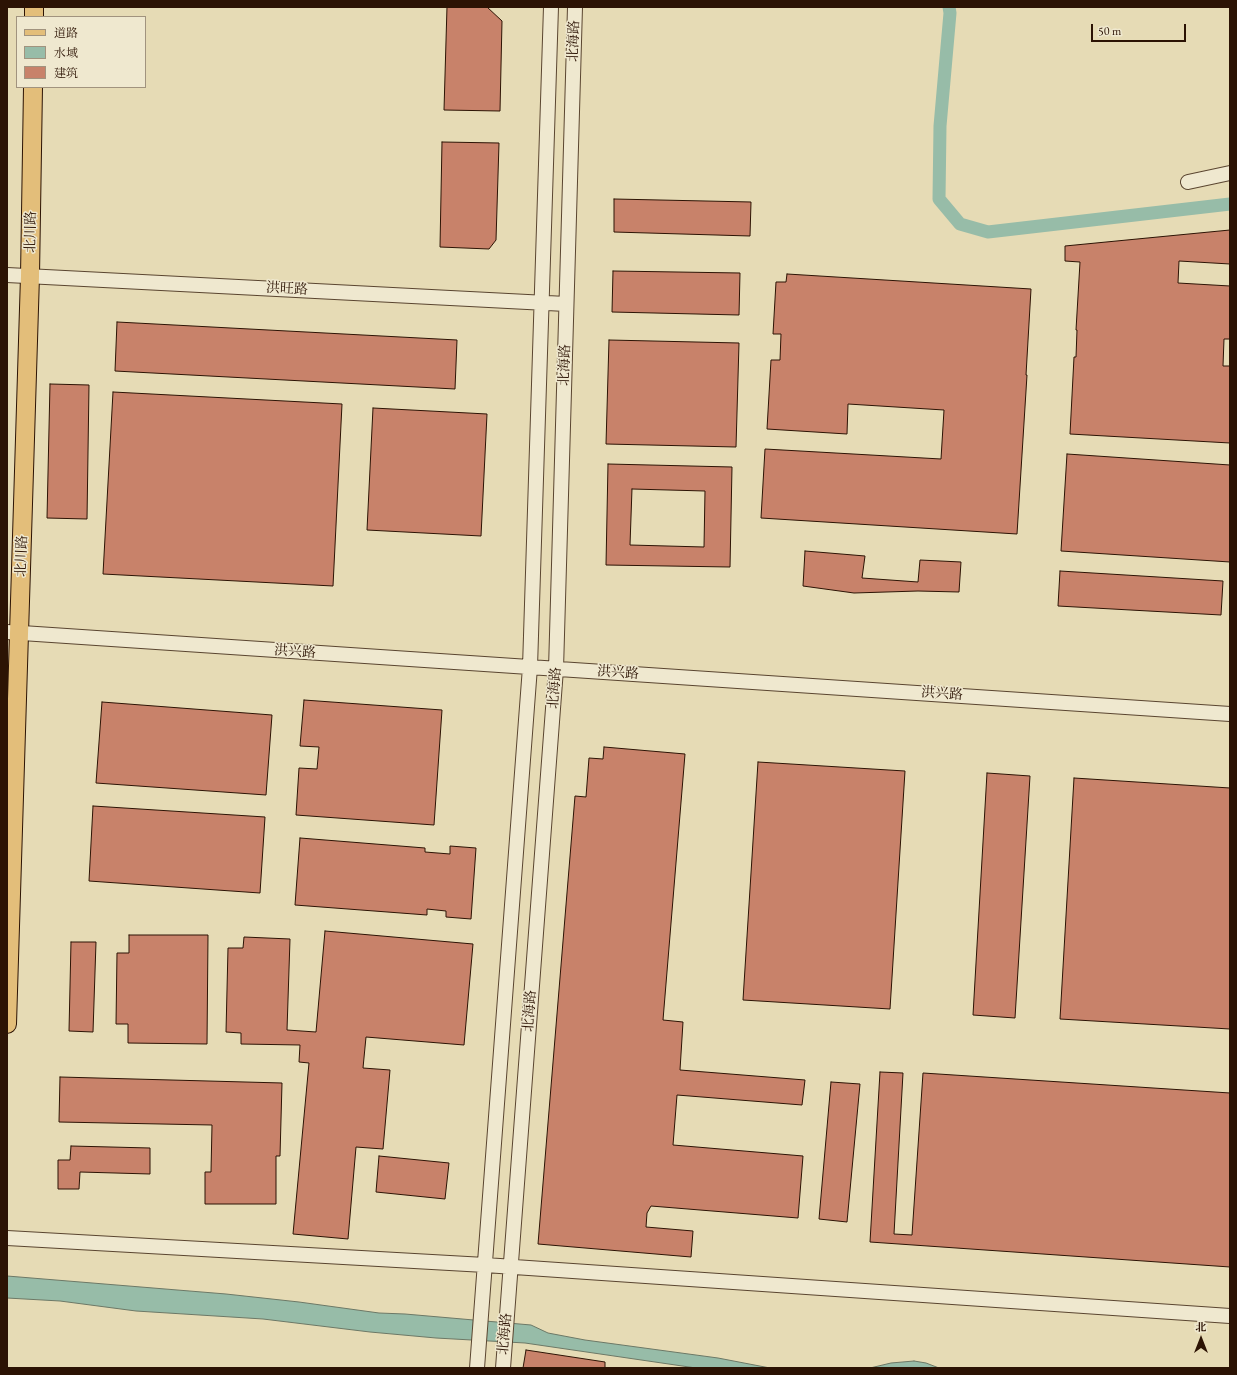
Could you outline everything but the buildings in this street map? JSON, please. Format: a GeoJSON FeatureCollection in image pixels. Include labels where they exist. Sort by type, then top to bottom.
{"type":"FeatureCollection","features":[{"type":"Feature","properties":{"kind":"main road","name":"北川路"},"geometry":{"type":"LineString","coordinates":[[7,1024],[13,633],[30,276],[33,88]]}},
{"type":"Feature","properties":{"kind":"street","name":"北海路"},"geometry":{"type":"LineString","coordinates":[[477,1368],[530,667],[551,7]]}},
{"type":"Feature","properties":{"kind":"street","name":"北海路"},"geometry":{"type":"LineString","coordinates":[[503,1368],[556,669],[575,7]]}},
{"type":"Feature","properties":{"kind":"street"},"geometry":{"type":"LineString","coordinates":[[1188,182],[1230,173]]}},
{"type":"Feature","properties":{"kind":"street","name":"洪旺路"},"geometry":{"type":"LineString","coordinates":[[7,274],[566,304]]}},
{"type":"Feature","properties":{"kind":"street","name":"洪兴路"},"geometry":{"type":"LineString","coordinates":[[13,633],[1230,714]]}},
{"type":"Feature","properties":{"kind":"street"},"geometry":{"type":"LineString","coordinates":[[7,1238],[485,1265],[1230,1316]]}},
{"type":"Feature","properties":{"kind":"water"},"geometry":{"type":"Polygon","coordinates":[[[7,1276],[226,1294],[379,1313],[531,1325],[548,1333],[585,1340],[718,1358],[770,1368],[696,1368],[525,1343],[436,1338],[370,1332],[263,1319],[136,1311],[60,1301],[7,1298],[7,1276]]]}},
{"type":"Feature","properties":{"kind":"water"},"geometry":{"type":"Polygon","coordinates":[[[914,1361],[926,1363],[939,1368],[870,1368],[891,1363],[914,1361]]]}},
{"type":"Feature","properties":{"kind":"waterway"},"geometry":{"type":"LineString","coordinates":[[949,7],[950,13],[940,126],[939,199],[960,224],[988,232],[1230,204]]}}]}
